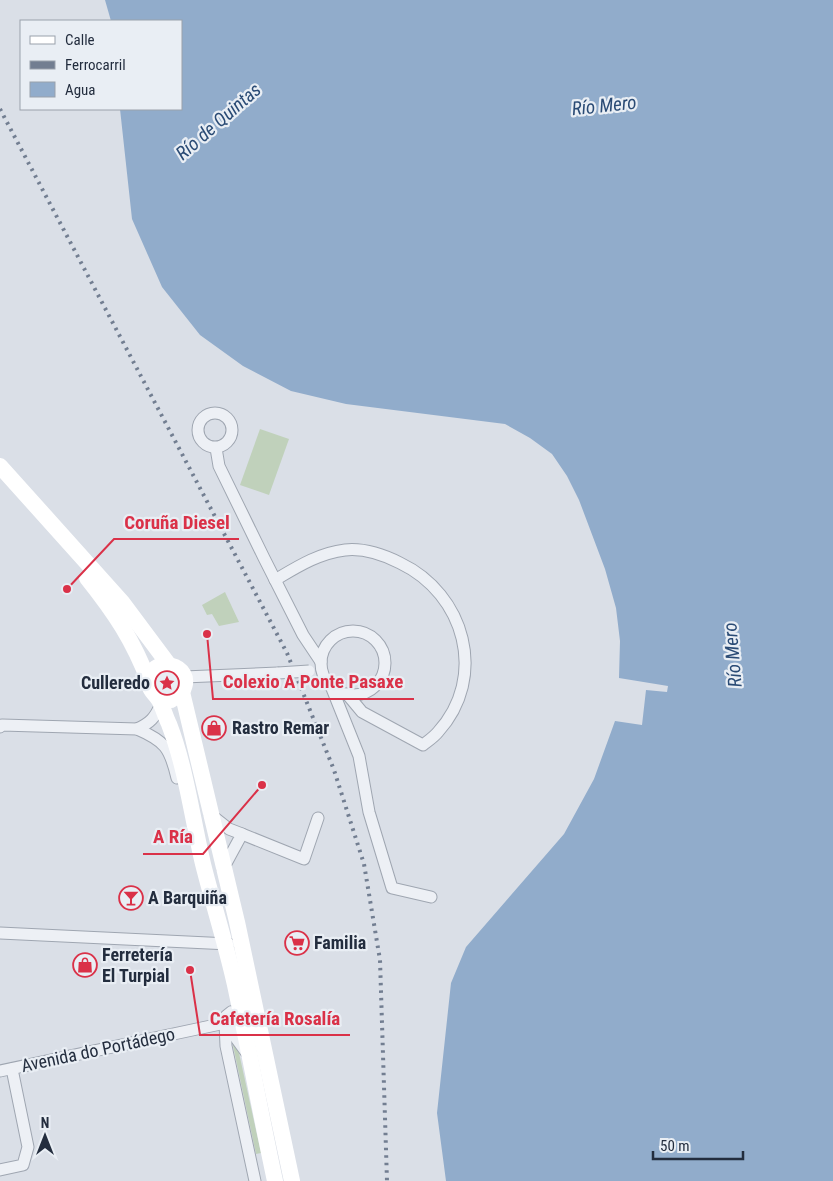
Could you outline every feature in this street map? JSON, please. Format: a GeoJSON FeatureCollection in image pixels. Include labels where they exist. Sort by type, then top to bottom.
{"type":"FeatureCollection","features":[{"type":"Feature","properties":{"kind":"main road"},"geometry":{"type":"LineString","coordinates":[[0,466],[120,620],[135,648],[152,691],[159,701],[170,727],[227,945],[275,1181]]}},
{"type":"Feature","properties":{"kind":"main road"},"geometry":{"type":"LineString","coordinates":[[0,480],[122,602],[169,664],[178,668],[292,1181]]}},
{"type":"Feature","properties":{"kind":"main road"},"geometry":{"type":"LineString","coordinates":[[149,682],[155,669],[169,664]]}},
{"type":"Feature","properties":{"kind":"main road"},"geometry":{"type":"LineString","coordinates":[[159,701],[170,700],[183,685]]}},
{"type":"Feature","properties":{"kind":"street"},"geometry":{"type":"LineString","coordinates":[[216,448],[219,466],[275,580],[331,686],[359,756],[368,812],[392,888],[431,897]]}},
{"type":"Feature","properties":{"kind":"street"},"geometry":{"type":"LineString","coordinates":[[275,580],[310,560],[345,550],[381,554],[414,570],[437,589],[453,613],[464,641],[465,668],[454,709],[438,733],[423,745],[362,712],[347,694],[331,686]]}},
{"type":"Feature","properties":{"kind":"street"},"geometry":{"type":"LineString","coordinates":[[322,666],[322,652],[336,635],[344,632],[364,633],[380,645],[385,662],[380,680],[372,688],[364,692],[347,694]]}},
{"type":"Feature","properties":{"kind":"street"},"geometry":{"type":"LineString","coordinates":[[183,685],[309,671],[322,666]]}},
{"type":"Feature","properties":{"kind":"street"},"geometry":{"type":"LineString","coordinates":[[137,729],[150,723],[156,715],[159,701]]}},
{"type":"Feature","properties":{"kind":"street"},"geometry":{"type":"LineString","coordinates":[[0,727],[2,725],[137,729],[154,736],[164,744],[170,756],[183,798],[196,830]]}},
{"type":"Feature","properties":{"kind":"street"},"geometry":{"type":"LineString","coordinates":[[210,814],[229,829],[304,859],[318,818]]}},
{"type":"Feature","properties":{"kind":"street"},"geometry":{"type":"LineString","coordinates":[[223,869],[242,834]]}},
{"type":"Feature","properties":{"kind":"street"},"geometry":{"type":"LineString","coordinates":[[230,896],[227,945],[241,1018],[268,1104],[279,1118]]}},
{"type":"Feature","properties":{"kind":"street"},"geometry":{"type":"LineString","coordinates":[[0,933],[227,945]]}},
{"type":"Feature","properties":{"kind":"street","name":"Avenida do Portádego"},"geometry":{"type":"LineString","coordinates":[[6,1070],[225,1023],[235,1026],[241,1018]]}},
{"type":"Feature","properties":{"kind":"street"},"geometry":{"type":"LineString","coordinates":[[225,1023],[251,1061]]}},
{"type":"Feature","properties":{"kind":"street"},"geometry":{"type":"LineString","coordinates":[[225,1023],[226,1046],[255,1181]]}},
{"type":"Feature","properties":{"kind":"street"},"geometry":{"type":"LineString","coordinates":[[0,1170],[23,1165],[28,1147],[6,1070]]}},
{"type":"Feature","properties":{"kind":"green space"},"geometry":{"type":"Polygon","coordinates":[[[260,429],[289,439],[269,495],[240,485],[260,429]]]}},
{"type":"Feature","properties":{"kind":"green space"},"geometry":{"type":"Polygon","coordinates":[[[225,592],[239,622],[219,626],[212,614],[207,615],[202,605],[225,592]]]}},
{"type":"Feature","properties":{"kind":"green space"},"geometry":{"type":"Polygon","coordinates":[[[232,1041],[239,1053],[261,1153],[256,1154],[232,1041]]]}},
{"type":"Feature","properties":{"kind":"water"},"geometry":{"type":"Polygon","coordinates":[[[105,0],[833,0],[833,1181],[446,1181],[437,1113],[451,983],[466,947],[564,834],[594,779],[615,721],[642,725],[646,690],[667,692],[668,686],[619,678],[620,641],[616,608],[605,569],[579,500],[567,476],[552,454],[530,438],[505,424],[346,404],[291,391],[243,366],[200,335],[162,287],[132,219],[120,110],[182,110],[182,20],[111,20],[105,0]]]}},
{"type":"Feature","properties":{"kind":"railway"},"geometry":{"type":"LineString","coordinates":[[0,109],[287,653],[334,770],[364,864],[380,960],[387,1181]]}},
{"type":"Feature","properties":{"kind":"place","name":"Coruña Diesel"},"geometry":{"type":"Point","coordinates":[67,589]}},
{"type":"Feature","properties":{"kind":"place","name":"Colexio A Ponte Pasaxe"},"geometry":{"type":"Point","coordinates":[207,634]}},
{"type":"Feature","properties":{"kind":"place","name":"Culleredo"},"geometry":{"type":"Point","coordinates":[167,683]}},
{"type":"Feature","properties":{"kind":"place","name":"Rastro Remar"},"geometry":{"type":"Point","coordinates":[214,728]}},
{"type":"Feature","properties":{"kind":"place","name":"A Ría"},"geometry":{"type":"Point","coordinates":[262,785]}},
{"type":"Feature","properties":{"kind":"place","name":"A Barquiña"},"geometry":{"type":"Point","coordinates":[131,898]}},
{"type":"Feature","properties":{"kind":"place","name":"Familia"},"geometry":{"type":"Point","coordinates":[297,943]}},
{"type":"Feature","properties":{"kind":"place","name":"Ferretería El Turpial"},"geometry":{"type":"Point","coordinates":[85,965]}},
{"type":"Feature","properties":{"kind":"place","name":"Cafetería Rosalía"},"geometry":{"type":"Point","coordinates":[190,970]}},
{"type":"Feature","properties":{"kind":"water label","name":"Río Mero"},"geometry":{"type":"Point","coordinates":[604,105]}},
{"type":"Feature","properties":{"kind":"water label","name":"Río de Quintas"},"geometry":{"type":"Point","coordinates":[218,121]}},
{"type":"Feature","properties":{"kind":"water label","name":"Río Mero"},"geometry":{"type":"Point","coordinates":[732,655]}}]}
